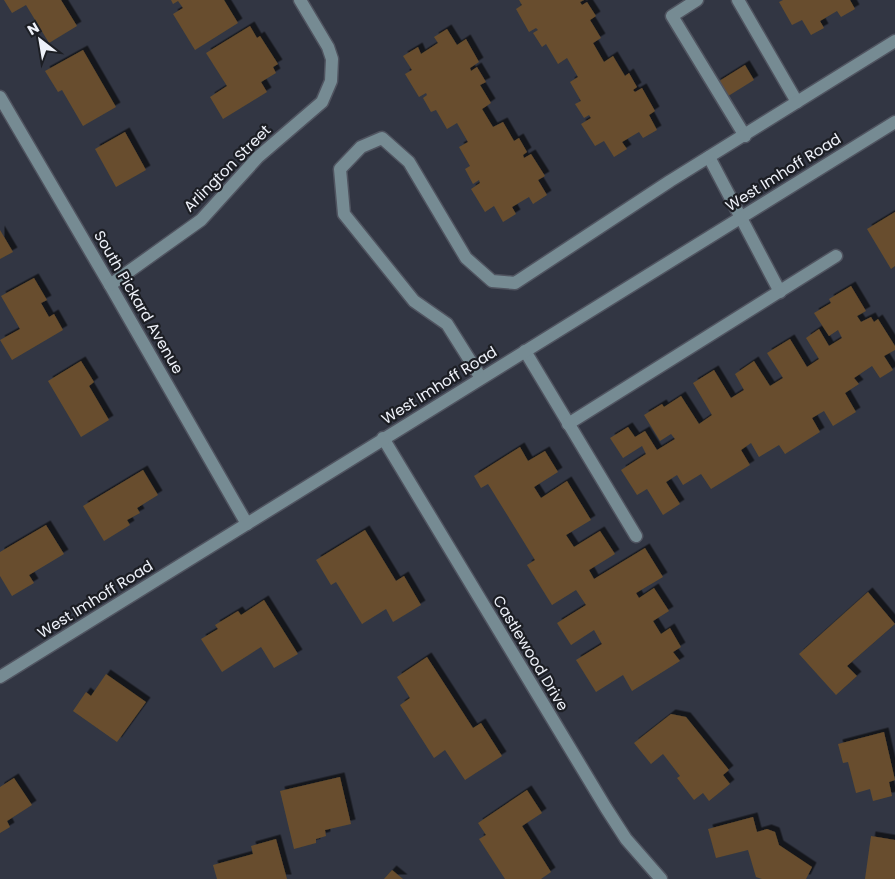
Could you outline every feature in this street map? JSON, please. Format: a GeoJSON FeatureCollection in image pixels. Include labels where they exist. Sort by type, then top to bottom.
{"type":"FeatureCollection","features":[{"type":"Feature","properties":{"kind":"street","name":"Arlington Street"},"geometry":{"type":"LineString","coordinates":[[110,284],[201,220],[258,157],[322,102],[331,81],[332,59],[328,47],[300,0]]}},
{"type":"Feature","properties":{"kind":"street"},"geometry":{"type":"LineString","coordinates":[[697,0],[672,16],[745,136]]}},
{"type":"Feature","properties":{"kind":"street"},"geometry":{"type":"LineString","coordinates":[[738,0],[797,102]]}},
{"type":"Feature","properties":{"kind":"street"},"geometry":{"type":"LineString","coordinates":[[481,378],[447,324],[414,301],[344,214],[340,169],[361,146],[382,138],[410,162],[466,258],[492,281],[515,283],[709,157],[895,41]]}},
{"type":"Feature","properties":{"kind":"street","name":"South Pickard Avenue"},"geometry":{"type":"LineString","coordinates":[[0,98],[110,284],[247,524]]}},
{"type":"Feature","properties":{"kind":"street","name":"West Imhoff Road"},"geometry":{"type":"LineString","coordinates":[[0,677],[895,122]]}},
{"type":"Feature","properties":{"kind":"street"},"geometry":{"type":"LineString","coordinates":[[709,157],[780,292]]}},
{"type":"Feature","properties":{"kind":"street"},"geometry":{"type":"LineString","coordinates":[[568,424],[836,256]]}},
{"type":"Feature","properties":{"kind":"street"},"geometry":{"type":"LineString","coordinates":[[524,351],[636,536]]}},
{"type":"Feature","properties":{"kind":"street","name":"Castlewood Drive"},"geometry":{"type":"LineString","coordinates":[[383,438],[606,808],[626,839],[660,879]]}},
{"type":"Feature","properties":{"kind":"building"},"geometry":{"type":"Polygon","coordinates":[[[4,0],[61,0],[77,26],[49,43],[26,5],[12,13],[4,0]]]}},
{"type":"Feature","properties":{"kind":"building"},"geometry":{"type":"Polygon","coordinates":[[[171,0],[224,0],[238,23],[195,50],[173,14],[183,8],[178,1],[173,4],[171,0]]]}},
{"type":"Feature","properties":{"kind":"building"},"geometry":{"type":"Polygon","coordinates":[[[519,0],[584,0],[580,2],[582,5],[587,2],[596,16],[590,20],[601,38],[593,43],[604,62],[613,56],[625,76],[629,73],[637,87],[633,90],[635,92],[642,88],[655,111],[649,115],[657,130],[643,138],[639,132],[622,142],[627,149],[614,157],[604,141],[595,146],[581,124],[591,118],[589,115],[584,118],[575,104],[581,101],[570,82],[578,77],[567,58],[558,64],[546,44],[542,47],[533,33],[538,30],[536,28],[529,32],[516,9],[522,5],[519,0]]]}},
{"type":"Feature","properties":{"kind":"building"},"geometry":{"type":"Polygon","coordinates":[[[783,0],[850,0],[855,9],[841,17],[837,11],[820,21],[824,28],[811,35],[802,20],[792,25],[779,2],[783,0]]]}},
{"type":"Feature","properties":{"kind":"building"},"geometry":{"type":"Polygon","coordinates":[[[250,26],[257,38],[260,36],[278,64],[273,67],[276,73],[261,82],[267,92],[223,119],[210,97],[227,86],[206,53],[250,26]]]}},
{"type":"Feature","properties":{"kind":"building"},"geometry":{"type":"Polygon","coordinates":[[[447,29],[457,45],[466,39],[479,62],[470,68],[471,71],[477,67],[486,82],[480,85],[491,103],[482,109],[493,127],[503,122],[514,141],[519,138],[527,152],[523,155],[524,158],[531,154],[545,176],[538,180],[547,195],[533,204],[529,197],[512,207],[516,214],[503,222],[494,206],[485,212],[471,189],[480,183],[479,180],[473,184],[465,169],[470,166],[459,147],[468,142],[457,123],[447,129],[436,110],[431,112],[423,98],[427,95],[426,93],[419,97],[405,74],[412,70],[403,56],[418,47],[421,54],[438,43],[434,37],[447,29]]]}},
{"type":"Feature","properties":{"kind":"building"},"geometry":{"type":"Polygon","coordinates":[[[83,50],[116,107],[83,126],[62,90],[58,92],[45,71],[83,50]]]}},
{"type":"Feature","properties":{"kind":"building"},"geometry":{"type":"Polygon","coordinates":[[[745,65],[754,80],[725,98],[716,83],[745,65]]]}},
{"type":"Feature","properties":{"kind":"building"},"geometry":{"type":"Polygon","coordinates":[[[125,132],[146,170],[116,187],[95,149],[125,132]]]}},
{"type":"Feature","properties":{"kind":"building"},"geometry":{"type":"Polygon","coordinates":[[[895,212],[895,266],[891,269],[867,229],[895,212]]]}},
{"type":"Feature","properties":{"kind":"building"},"geometry":{"type":"Polygon","coordinates":[[[0,230],[13,252],[0,259],[0,230]]]}},
{"type":"Feature","properties":{"kind":"building"},"geometry":{"type":"Polygon","coordinates":[[[34,278],[47,300],[41,303],[49,317],[54,314],[63,330],[12,360],[0,340],[20,329],[1,296],[34,278]]]}},
{"type":"Feature","properties":{"kind":"building"},"geometry":{"type":"Polygon","coordinates":[[[851,286],[866,311],[857,316],[861,322],[871,317],[874,322],[878,319],[895,346],[895,350],[884,356],[893,370],[880,378],[872,366],[854,378],[859,384],[845,393],[856,412],[833,426],[824,411],[812,418],[820,432],[785,454],[779,445],[759,457],[751,443],[741,450],[750,465],[711,489],[701,474],[683,485],[677,475],[666,482],[680,504],[663,515],[647,489],[637,495],[621,470],[646,454],[642,446],[623,458],[610,438],[628,427],[635,437],[645,431],[657,450],[675,439],[671,434],[660,441],[644,415],[662,404],[664,407],[681,396],[699,424],[712,415],[693,383],[714,370],[731,398],[744,390],[735,374],[754,361],[770,386],[783,378],[767,353],[790,339],[807,367],[819,359],[806,338],[819,329],[829,346],[842,338],[838,330],[829,336],[814,313],[831,303],[829,299],[851,286]]]}},
{"type":"Feature","properties":{"kind":"building"},"geometry":{"type":"Polygon","coordinates":[[[81,361],[94,382],[89,386],[109,420],[81,437],[48,381],[81,361]]]}},
{"type":"Feature","properties":{"kind":"building"},"geometry":{"type":"Polygon","coordinates":[[[520,447],[528,461],[545,451],[558,472],[534,487],[541,498],[567,481],[591,520],[566,535],[574,547],[600,531],[615,554],[589,570],[594,579],[645,548],[663,577],[636,593],[639,598],[654,588],[669,611],[653,621],[661,634],[670,628],[681,647],[673,652],[680,661],[632,691],[623,675],[596,692],[576,660],[602,644],[594,630],[571,645],[557,623],[586,605],[576,590],[552,605],[527,565],[535,560],[488,484],[481,488],[474,476],[520,447]]]}},
{"type":"Feature","properties":{"kind":"building"},"geometry":{"type":"Polygon","coordinates":[[[143,470],[158,495],[137,508],[140,513],[127,520],[130,525],[104,541],[83,506],[143,470]]]}},
{"type":"Feature","properties":{"kind":"building"},"geometry":{"type":"Polygon","coordinates":[[[46,525],[64,554],[29,575],[34,583],[12,596],[0,576],[0,552],[46,525]]]}},
{"type":"Feature","properties":{"kind":"building"},"geometry":{"type":"Polygon","coordinates":[[[365,530],[396,581],[404,576],[421,605],[393,622],[386,609],[362,624],[336,582],[331,585],[316,560],[365,530]]]}},
{"type":"Feature","properties":{"kind":"building"},"geometry":{"type":"Polygon","coordinates":[[[868,592],[895,624],[847,666],[857,676],[836,695],[799,654],[868,592]]]}},
{"type":"Feature","properties":{"kind":"building"},"geometry":{"type":"Polygon","coordinates":[[[264,600],[298,654],[274,668],[261,647],[222,672],[201,639],[218,629],[215,625],[238,611],[241,615],[264,600]]]}},
{"type":"Feature","properties":{"kind":"building"},"geometry":{"type":"Polygon","coordinates":[[[427,657],[473,728],[481,723],[502,756],[465,780],[445,750],[434,758],[400,705],[410,698],[397,677],[427,657]]]}},
{"type":"Feature","properties":{"kind":"building"},"geometry":{"type":"Polygon","coordinates":[[[106,674],[146,702],[117,742],[73,711],[86,692],[91,696],[106,674]]]}},
{"type":"Feature","properties":{"kind":"building"},"geometry":{"type":"Polygon","coordinates":[[[671,714],[686,717],[729,770],[723,775],[730,784],[709,801],[703,793],[694,800],[677,778],[680,776],[663,754],[651,764],[634,743],[671,714]]]}},
{"type":"Feature","properties":{"kind":"building"},"geometry":{"type":"Polygon","coordinates":[[[884,732],[895,780],[889,782],[892,796],[873,801],[870,789],[856,793],[848,762],[843,763],[838,744],[884,732]]]}},
{"type":"Feature","properties":{"kind":"building"},"geometry":{"type":"Polygon","coordinates":[[[340,777],[351,824],[325,830],[326,836],[316,839],[316,843],[294,849],[280,791],[340,777]]]}},
{"type":"Feature","properties":{"kind":"building"},"geometry":{"type":"Polygon","coordinates":[[[14,778],[32,805],[7,821],[10,827],[0,833],[0,787],[14,778]]]}},
{"type":"Feature","properties":{"kind":"building"},"geometry":{"type":"Polygon","coordinates":[[[527,790],[542,813],[522,826],[551,872],[541,879],[505,879],[479,839],[486,835],[478,823],[527,790]]]}},
{"type":"Feature","properties":{"kind":"building"},"geometry":{"type":"Polygon","coordinates":[[[753,817],[757,832],[767,829],[775,832],[779,845],[812,867],[806,879],[762,879],[756,877],[748,850],[716,858],[708,829],[753,817]]]}},
{"type":"Feature","properties":{"kind":"building"},"geometry":{"type":"Polygon","coordinates":[[[871,836],[895,840],[895,879],[865,879],[871,836]]]}},
{"type":"Feature","properties":{"kind":"building"},"geometry":{"type":"Polygon","coordinates":[[[276,839],[287,879],[217,879],[213,865],[253,854],[251,846],[276,839]]]}},
{"type":"Feature","properties":{"kind":"building"},"geometry":{"type":"Polygon","coordinates":[[[392,870],[403,879],[384,879],[392,870]]]}}]}
